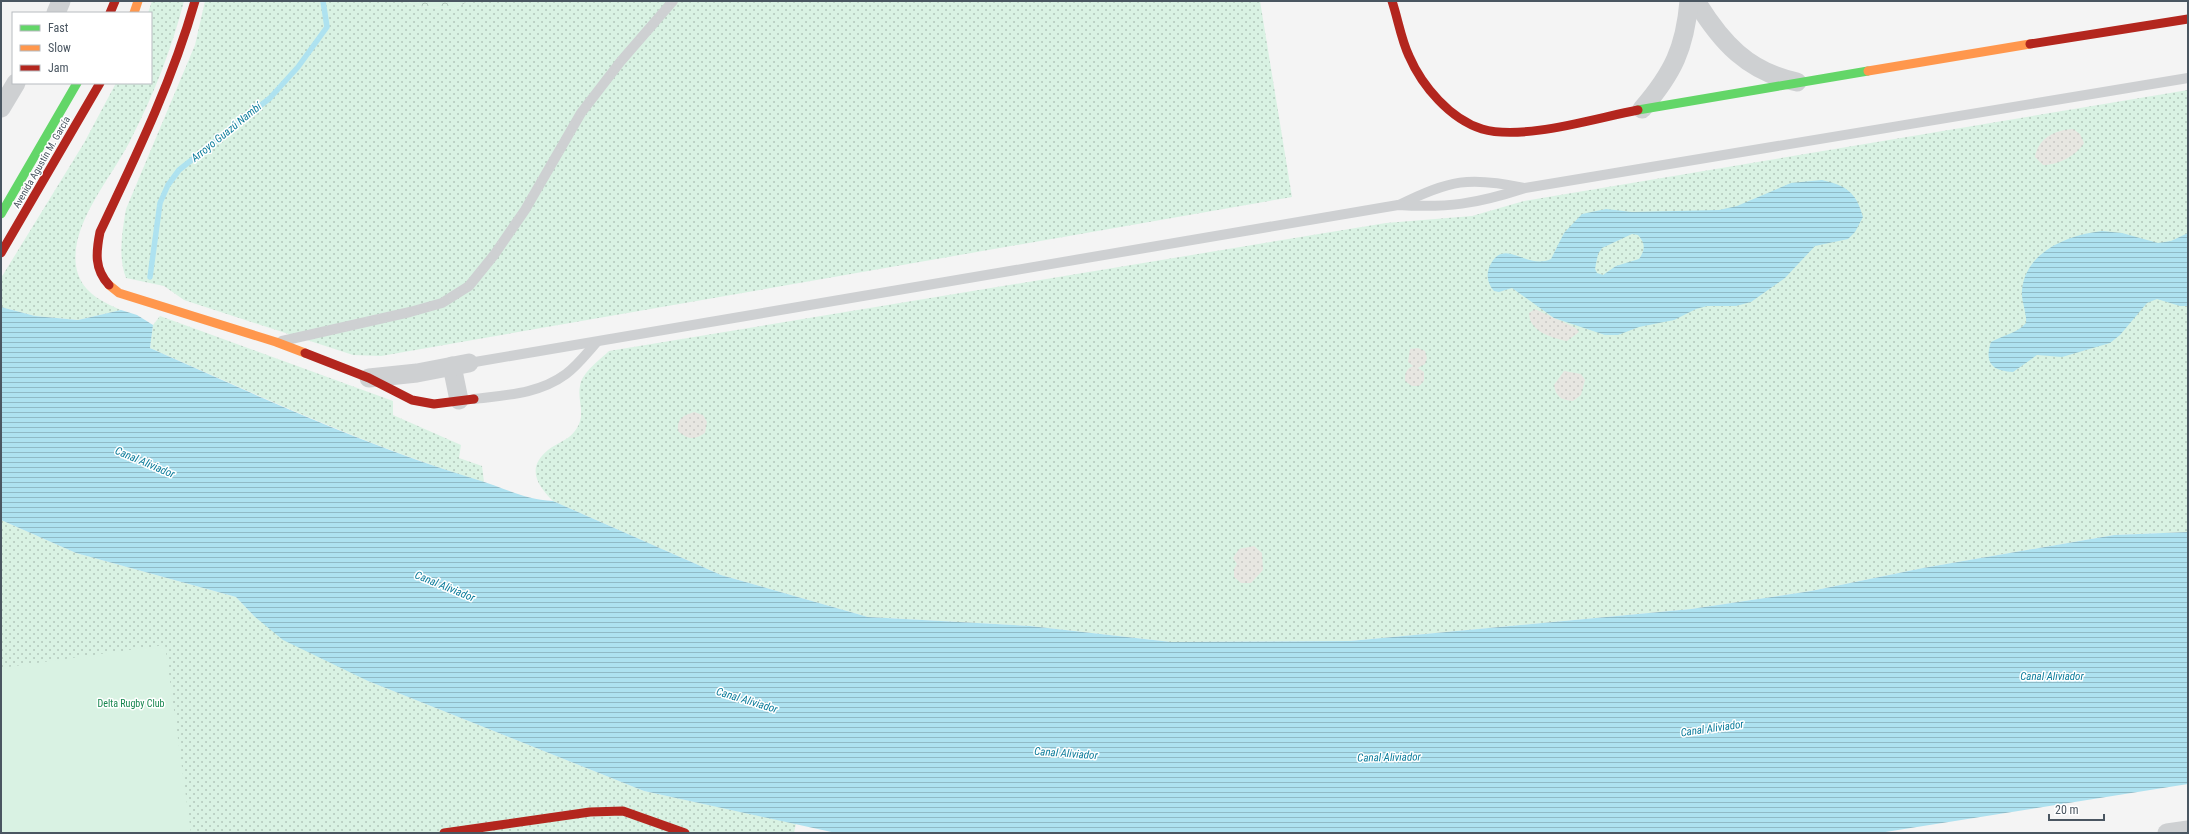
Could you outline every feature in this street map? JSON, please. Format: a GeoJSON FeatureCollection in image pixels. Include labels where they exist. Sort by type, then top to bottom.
{"type":"FeatureCollection","features":[{"type":"Feature","properties":{"kind":"street"},"geometry":{"type":"LineString","coordinates":[[56,12],[61,1]]}},
{"type":"Feature","properties":{"kind":"street"},"geometry":{"type":"LineString","coordinates":[[110,12],[115,1]]}},
{"type":"Feature","properties":{"kind":"street"},"geometry":{"type":"LineString","coordinates":[[134,12],[138,1]]}},
{"type":"Feature","properties":{"kind":"street"},"geometry":{"type":"LineString","coordinates":[[196,1],[189,28],[162,99],[100,232],[96,253],[102,278],[119,293],[276,342],[369,378],[412,400],[434,404],[466,400],[461,365],[417,373],[369,378]]}},
{"type":"Feature","properties":{"kind":"street"},"geometry":{"type":"LineString","coordinates":[[1392,1],[1409,56],[1424,82],[1463,121],[1484,130],[1508,132],[1538,129],[1642,109],[2188,19]]}},
{"type":"Feature","properties":{"kind":"street"},"geometry":{"type":"LineString","coordinates":[[1642,109],[1662,86],[1681,50],[1687,23],[1689,1]]}},
{"type":"Feature","properties":{"kind":"street"},"geometry":{"type":"LineString","coordinates":[[1696,1],[1712,28],[1729,46],[1748,62],[1777,78],[1800,83]]}},
{"type":"Feature","properties":{"kind":"street"},"geometry":{"type":"LineString","coordinates":[[1,108],[15,84]]}},
{"type":"Feature","properties":{"kind":"street","name":"Avenida Agustín M. García"},"geometry":{"type":"LineString","coordinates":[[1,214],[76,84]]}},
{"type":"Feature","properties":{"kind":"street","name":"Avenida Agustín M. García"},"geometry":{"type":"LineString","coordinates":[[1,253],[99,84]]}},
{"type":"Feature","properties":{"kind":"street"},"geometry":{"type":"LineString","coordinates":[[444,833],[590,812],[623,811],[685,833]]}},
{"type":"Feature","properties":{"kind":"street"},"geometry":{"type":"LineString","coordinates":[[2167,833],[2188,830]]}},
{"type":"Feature","properties":{"kind":"lane"},"geometry":{"type":"LineString","coordinates":[[276,342],[410,312],[442,303],[469,286],[494,255],[525,210],[581,113],[621,61],[674,1]]}},
{"type":"Feature","properties":{"kind":"lane"},"geometry":{"type":"LineString","coordinates":[[461,365],[1398,205],[1435,207],[1461,205],[1487,200],[1525,188],[2188,78]]}},
{"type":"Feature","properties":{"kind":"lane"},"geometry":{"type":"LineString","coordinates":[[1398,205],[1432,189],[1461,181],[1498,182],[1525,188]]}},
{"type":"Feature","properties":{"kind":"lane"},"geometry":{"type":"LineString","coordinates":[[466,400],[521,393],[549,384],[566,374],[596,343]]}},
{"type":"Feature","properties":{"kind":"green space"},"geometry":{"type":"Polygon","coordinates":[[[152,1],[184,1],[168,53],[148,104],[124,152],[86,216],[76,249],[76,266],[78,275],[86,289],[99,299],[121,310],[78,320],[35,316],[1,307],[1,278],[84,143],[115,84],[152,84],[152,12],[148,12],[152,1]]]}},
{"type":"Feature","properties":{"kind":"green space"},"geometry":{"type":"Polygon","coordinates":[[[205,1],[406,1],[417,6],[452,9],[470,1],[1260,1],[1292,197],[381,356],[353,355],[184,300],[164,286],[126,278],[121,253],[126,209],[195,45],[205,1]]]}},
{"type":"Feature","properties":{"kind":"green space"},"geometry":{"type":"Polygon","coordinates":[[[406,1],[470,1],[452,9],[417,6],[406,1]]]}},
{"type":"Feature","properties":{"kind":"green space"},"geometry":{"type":"Polygon","coordinates":[[[2188,90],[2188,532],[2114,535],[1923,568],[1811,591],[1691,609],[1350,641],[1171,642],[1030,626],[868,617],[721,575],[553,501],[542,489],[536,476],[537,463],[541,457],[552,447],[571,435],[580,423],[581,412],[579,391],[581,381],[596,362],[609,351],[1386,223],[1472,216],[1524,201],[2188,90]]]}},
{"type":"Feature","properties":{"kind":"green space"},"geometry":{"type":"Polygon","coordinates":[[[160,316],[393,401],[393,415],[461,445],[459,458],[482,466],[484,482],[357,437],[150,348],[153,325],[160,316]]]}},
{"type":"Feature","properties":{"kind":"green space","name":"Delta Rugby Club"},"geometry":{"type":"Polygon","coordinates":[[[1,520],[76,553],[236,597],[254,616],[368,681],[644,791],[796,824],[794,833],[1,833],[1,520]]]}},
{"type":"Feature","properties":{"kind":"green space"},"geometry":{"type":"Polygon","coordinates":[[[165,645],[191,833],[1,833],[1,668],[165,645]]]}},
{"type":"Feature","properties":{"kind":"sand"},"geometry":{"type":"Polygon","coordinates":[[[2073,129],[2080,134],[2084,143],[2081,148],[2071,156],[2049,165],[2043,165],[2035,157],[2040,145],[2048,136],[2060,131],[2073,129]]]}},
{"type":"Feature","properties":{"kind":"sand"},"geometry":{"type":"Polygon","coordinates":[[[1535,309],[1576,328],[1579,332],[1567,341],[1542,333],[1533,325],[1530,319],[1529,313],[1535,309]]]}},
{"type":"Feature","properties":{"kind":"sand"},"geometry":{"type":"Polygon","coordinates":[[[1418,348],[1425,351],[1427,358],[1425,364],[1418,368],[1424,372],[1424,381],[1419,386],[1412,386],[1405,381],[1405,376],[1407,370],[1413,366],[1408,362],[1410,349],[1418,348]]]}},
{"type":"Feature","properties":{"kind":"sand"},"geometry":{"type":"Polygon","coordinates":[[[1564,371],[1581,374],[1585,380],[1581,395],[1573,401],[1562,399],[1555,389],[1554,385],[1564,371]]]}},
{"type":"Feature","properties":{"kind":"sand"},"geometry":{"type":"Polygon","coordinates":[[[694,412],[703,415],[707,422],[705,433],[698,437],[691,438],[678,431],[678,427],[682,418],[694,412]]]}},
{"type":"Feature","properties":{"kind":"sand"},"geometry":{"type":"Polygon","coordinates":[[[1254,546],[1262,553],[1263,570],[1251,583],[1241,583],[1234,577],[1234,569],[1237,564],[1233,558],[1239,549],[1254,546]]]}},
{"type":"Feature","properties":{"kind":"water"},"geometry":{"type":"Polygon","coordinates":[[[1822,180],[1838,185],[1849,191],[1854,196],[1863,217],[1855,232],[1848,239],[1815,246],[1785,278],[1751,302],[1736,306],[1707,306],[1696,309],[1674,320],[1639,327],[1618,335],[1605,335],[1554,318],[1512,288],[1499,292],[1494,291],[1490,286],[1488,277],[1489,268],[1495,258],[1501,254],[1508,253],[1532,261],[1551,259],[1564,233],[1582,214],[1606,209],[1632,212],[1719,210],[1737,206],[1791,183],[1822,180]],[[1632,234],[1602,248],[1598,254],[1595,269],[1597,273],[1603,275],[1616,266],[1639,259],[1643,252],[1644,246],[1638,235],[1632,234]]]}},
{"type":"Feature","properties":{"kind":"water"},"geometry":{"type":"Polygon","coordinates":[[[2102,231],[2122,233],[2158,243],[2171,241],[2188,233],[2188,306],[2180,306],[2157,299],[2147,303],[2120,335],[2110,343],[2062,357],[2037,355],[2013,372],[1995,368],[1989,360],[1989,349],[1991,342],[2014,332],[2026,323],[2022,290],[2025,276],[2031,265],[2040,255],[2063,241],[2076,236],[2102,231]]]}},
{"type":"Feature","properties":{"kind":"water","name":"Canal Aliviador"},"geometry":{"type":"Polygon","coordinates":[[[1,307],[35,316],[78,320],[121,310],[137,315],[153,325],[150,348],[353,436],[436,467],[524,496],[553,501],[721,575],[868,617],[1030,626],[1171,642],[1350,641],[1691,609],[1811,591],[1923,568],[2114,535],[2188,532],[2188,784],[1879,833],[836,833],[644,791],[368,681],[283,640],[254,616],[236,597],[76,553],[1,520],[1,307]]]}},
{"type":"Feature","properties":{"kind":"waterway","name":"Arroyo Guazú Nambí"},"geometry":{"type":"LineString","coordinates":[[150,277],[160,203],[168,185],[179,170],[270,98],[298,67],[327,27],[323,1]]}},
{"type":"Feature","properties":{"kind":"traffic: fast"},"geometry":{"type":"LineString","coordinates":[[1638,110],[1868,71]]}},
{"type":"Feature","properties":{"kind":"traffic: fast"},"geometry":{"type":"LineString","coordinates":[[1,214],[76,84]]}},
{"type":"Feature","properties":{"kind":"traffic: slow"},"geometry":{"type":"LineString","coordinates":[[134,12],[138,1]]}},
{"type":"Feature","properties":{"kind":"traffic: slow"},"geometry":{"type":"LineString","coordinates":[[1868,71],[2030,44]]}},
{"type":"Feature","properties":{"kind":"traffic: slow"},"geometry":{"type":"LineString","coordinates":[[109,285],[119,293],[276,342],[305,353]]}},
{"type":"Feature","properties":{"kind":"traffic: jam"},"geometry":{"type":"LineString","coordinates":[[110,12],[115,1]]}},
{"type":"Feature","properties":{"kind":"traffic: jam"},"geometry":{"type":"LineString","coordinates":[[109,285],[101,273],[97,260],[100,232],[140,147],[176,61],[195,1]]}},
{"type":"Feature","properties":{"kind":"traffic: jam"},"geometry":{"type":"LineString","coordinates":[[1392,1],[1406,49],[1421,79],[1438,100],[1459,118],[1470,124],[1482,129],[1499,132],[1518,132],[1559,127],[1638,110]]}},
{"type":"Feature","properties":{"kind":"traffic: jam"},"geometry":{"type":"LineString","coordinates":[[2030,44],[2188,19]]}},
{"type":"Feature","properties":{"kind":"traffic: jam"},"geometry":{"type":"LineString","coordinates":[[1,253],[99,84]]}},
{"type":"Feature","properties":{"kind":"traffic: jam"},"geometry":{"type":"LineString","coordinates":[[305,353],[369,378],[412,400],[434,404],[474,399]]}},
{"type":"Feature","properties":{"kind":"traffic: jam"},"geometry":{"type":"LineString","coordinates":[[444,833],[590,812],[623,811],[685,833]]}}]}
